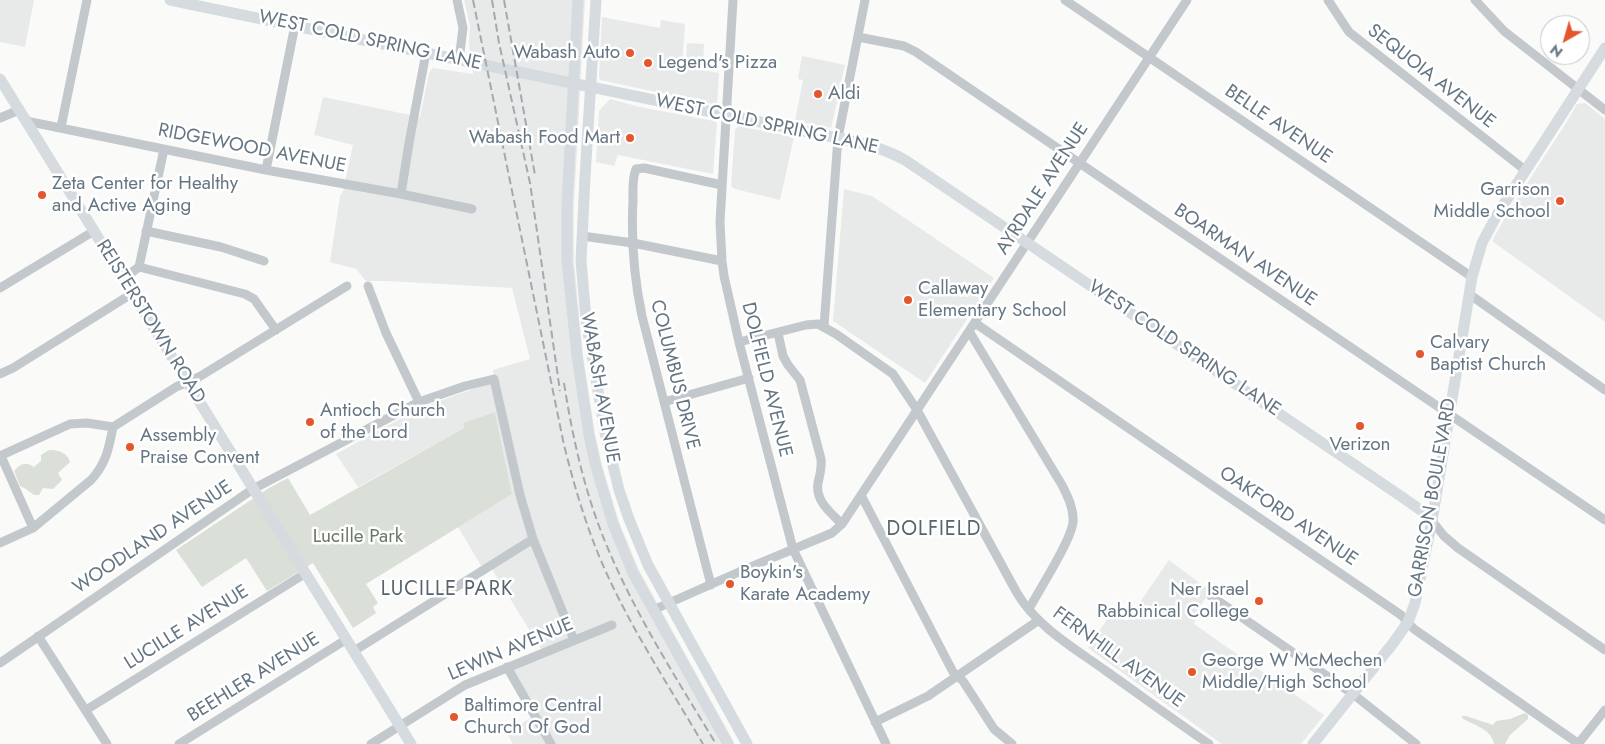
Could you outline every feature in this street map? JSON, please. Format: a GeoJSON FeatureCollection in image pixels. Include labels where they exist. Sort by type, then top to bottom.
{"type":"FeatureCollection","features":[{"type":"Feature","properties":{"kind":"main road","name":"WEST COLD SPRING LANE"},"geometry":{"type":"LineString","coordinates":[[170,0],[873,146],[905,160],[1414,505],[1432,521]]}},
{"type":"Feature","properties":{"kind":"main road","name":"WABASH AVENUE"},"geometry":{"type":"LineString","coordinates":[[578,0],[567,236],[569,291],[576,356],[589,435],[606,503],[622,548],[652,610],[728,744]]}},
{"type":"Feature","properties":{"kind":"main road","name":"WABASH AVENUE"},"geometry":{"type":"LineString","coordinates":[[596,0],[582,236],[582,280],[598,398],[612,462],[629,519],[648,565],[747,744]]}},
{"type":"Feature","properties":{"kind":"main road","name":"GARRISON BOULEVARD"},"geometry":{"type":"LineString","coordinates":[[1313,744],[1408,622],[1415,603],[1432,521],[1469,294],[1477,256],[1485,235],[1525,170],[1605,48]]}},
{"type":"Feature","properties":{"kind":"main road","name":"REISTERSTOWN ROAD"},"geometry":{"type":"LineString","coordinates":[[0,79],[412,744]]}},
{"type":"Feature","properties":{"kind":"street"},"geometry":{"type":"LineString","coordinates":[[62,127],[86,0]]}},
{"type":"Feature","properties":{"kind":"street"},"geometry":{"type":"LineString","coordinates":[[457,0],[463,28],[459,60]]}},
{"type":"Feature","properties":{"kind":"street","name":"DOLFIELD AVENUE"},"geometry":{"type":"LineString","coordinates":[[733,0],[720,222],[722,261],[739,342],[793,549],[886,744]]}},
{"type":"Feature","properties":{"kind":"street"},"geometry":{"type":"LineString","coordinates":[[739,342],[812,324],[824,326],[838,138],[865,0]]}},
{"type":"Feature","properties":{"kind":"street","name":"BELLE AVENUE"},"geometry":{"type":"LineString","coordinates":[[1065,0],[1472,277]]}},
{"type":"Feature","properties":{"kind":"street","name":"AYRDALE AVENUE"},"geometry":{"type":"LineString","coordinates":[[793,549],[832,533],[842,524],[1187,0]]}},
{"type":"Feature","properties":{"kind":"street","name":"SEQUOIA AVENUE"},"geometry":{"type":"LineString","coordinates":[[1328,0],[1349,32],[1525,170]]}},
{"type":"Feature","properties":{"kind":"street"},"geometry":{"type":"LineString","coordinates":[[1475,0],[1504,31],[1605,110]]}},
{"type":"Feature","properties":{"kind":"street"},"geometry":{"type":"LineString","coordinates":[[266,170],[295,25]]}},
{"type":"Feature","properties":{"kind":"street","name":"BOARMAN AVENUE"},"geometry":{"type":"LineString","coordinates":[[858,37],[910,49],[1605,520]]}},
{"type":"Feature","properties":{"kind":"street"},"geometry":{"type":"LineString","coordinates":[[401,194],[426,53]]}},
{"type":"Feature","properties":{"kind":"street"},"geometry":{"type":"LineString","coordinates":[[0,118],[19,110]]}},
{"type":"Feature","properties":{"kind":"street","name":"RIDGEWOOD AVENUE"},"geometry":{"type":"LineString","coordinates":[[26,121],[266,170],[401,194],[472,209]]}},
{"type":"Feature","properties":{"kind":"street"},"geometry":{"type":"LineString","coordinates":[[124,278],[139,267],[164,149]]}},
{"type":"Feature","properties":{"kind":"street","name":"COLUMBUS DRIVE"},"geometry":{"type":"LineString","coordinates":[[711,585],[642,316],[635,279],[633,179],[636,169],[644,168],[722,185]]}},
{"type":"Feature","properties":{"kind":"street"},"geometry":{"type":"LineString","coordinates":[[0,288],[94,231]]}},
{"type":"Feature","properties":{"kind":"street"},"geometry":{"type":"LineString","coordinates":[[146,231],[221,248],[264,261]]}},
{"type":"Feature","properties":{"kind":"street"},"geometry":{"type":"LineString","coordinates":[[582,236],[633,243],[722,261]]}},
{"type":"Feature","properties":{"kind":"street"},"geometry":{"type":"LineString","coordinates":[[139,267],[245,294],[254,299],[276,330]]}},
{"type":"Feature","properties":{"kind":"street"},"geometry":{"type":"LineString","coordinates":[[33,528],[0,456],[70,424],[113,427],[176,387],[187,383],[347,286]]}},
{"type":"Feature","properties":{"kind":"street"},"geometry":{"type":"LineString","coordinates":[[368,286],[386,333],[419,402]]}},
{"type":"Feature","properties":{"kind":"street"},"geometry":{"type":"LineString","coordinates":[[0,374],[13,368],[133,293]]}},
{"type":"Feature","properties":{"kind":"street"},"geometry":{"type":"LineString","coordinates":[[1469,294],[1605,390]]}},
{"type":"Feature","properties":{"kind":"street","name":"OAKFORD AVENUE"},"geometry":{"type":"LineString","coordinates":[[975,323],[1401,615],[1414,629],[1578,744]]}},
{"type":"Feature","properties":{"kind":"street","name":"FERNHILL AVENUE"},"geometry":{"type":"LineString","coordinates":[[824,326],[893,374],[917,410],[1017,593],[1028,609],[1066,642],[1209,744]]}},
{"type":"Feature","properties":{"kind":"street"},"geometry":{"type":"LineString","coordinates":[[969,332],[1067,496],[1073,514],[1069,537],[1028,609]]}},
{"type":"Feature","properties":{"kind":"street"},"geometry":{"type":"LineString","coordinates":[[778,333],[783,356],[800,380],[821,459],[822,466],[818,484],[820,498],[827,510],[842,524]]}},
{"type":"Feature","properties":{"kind":"street"},"geometry":{"type":"LineString","coordinates":[[664,402],[749,378]]}},
{"type":"Feature","properties":{"kind":"street","name":"WOODLAND AVENUE"},"geometry":{"type":"LineString","coordinates":[[0,663],[254,489],[419,402],[465,386],[494,379],[520,494],[533,539]]}},
{"type":"Feature","properties":{"kind":"street"},"geometry":{"type":"LineString","coordinates":[[0,543],[33,528],[98,473],[106,460],[113,427]]}},
{"type":"Feature","properties":{"kind":"street"},"geometry":{"type":"LineString","coordinates":[[862,495],[953,672],[963,681],[987,721],[1000,735],[1012,744]]}},
{"type":"Feature","properties":{"kind":"street","name":"WEST COLD SPRING LANE"},"geometry":{"type":"LineString","coordinates":[[1432,521],[1444,536],[1458,548],[1605,650]]}},
{"type":"Feature","properties":{"kind":"street"},"geometry":{"type":"LineString","coordinates":[[354,651],[533,539],[574,640]]}},
{"type":"Feature","properties":{"kind":"street"},"geometry":{"type":"LineString","coordinates":[[652,610],[793,549]]}},
{"type":"Feature","properties":{"kind":"street","name":"LUCILLE AVENUE"},"geometry":{"type":"LineString","coordinates":[[86,710],[306,573]]}},
{"type":"Feature","properties":{"kind":"street"},"geometry":{"type":"LineString","coordinates":[[1211,596],[1353,694],[1416,744]]}},
{"type":"Feature","properties":{"kind":"street"},"geometry":{"type":"LineString","coordinates":[[875,722],[922,700],[1039,620]]}},
{"type":"Feature","properties":{"kind":"street","name":"LEWIN AVENUE"},"geometry":{"type":"LineString","coordinates":[[371,744],[465,685],[612,625]]}},
{"type":"Feature","properties":{"kind":"street"},"geometry":{"type":"LineString","coordinates":[[38,636],[107,744]]}},
{"type":"Feature","properties":{"kind":"street","name":"BEEHLER AVENUE"},"geometry":{"type":"LineString","coordinates":[[179,744],[347,639]]}},
{"type":"Feature","properties":{"kind":"street"},"geometry":{"type":"LineString","coordinates":[[507,667],[551,744]]}},
{"type":"Feature","properties":{"kind":"street"},"geometry":{"type":"LineString","coordinates":[[1578,744],[1605,710]]}},
{"type":"Feature","properties":{"kind":"shaded area"},"geometry":{"type":"Polygon","coordinates":[[[0,0],[34,0],[25,47],[0,42],[0,0]]]}},
{"type":"Feature","properties":{"kind":"shaded area"},"geometry":{"type":"Polygon","coordinates":[[[464,0],[585,0],[574,205],[574,261],[583,355],[595,434],[619,522],[639,570],[735,744],[513,744],[507,733],[535,715],[507,668],[543,652],[490,566],[483,569],[458,527],[512,494],[495,412],[463,423],[464,428],[358,487],[336,454],[420,408],[495,381],[493,370],[530,359],[512,288],[366,281],[356,269],[330,262],[340,196],[343,191],[353,145],[314,135],[323,97],[420,117],[429,73],[433,68],[473,74],[469,44],[470,26],[464,0]]]}},
{"type":"Feature","properties":{"kind":"shaded area"},"geometry":{"type":"Polygon","coordinates":[[[602,17],[660,28],[661,20],[685,24],[682,66],[719,73],[717,105],[600,80],[602,17]]]}},
{"type":"Feature","properties":{"kind":"shaded area"},"geometry":{"type":"Polygon","coordinates":[[[687,43],[704,44],[703,65],[686,63],[687,43]]]}},
{"type":"Feature","properties":{"kind":"shaded area","name":"Aldi"},"geometry":{"type":"Polygon","coordinates":[[[802,56],[845,65],[831,128],[795,121],[803,80],[798,79],[802,56]]]}},
{"type":"Feature","properties":{"kind":"shaded area"},"geometry":{"type":"Polygon","coordinates":[[[610,99],[717,123],[713,174],[618,155],[614,166],[596,162],[599,111],[610,99]]]}},
{"type":"Feature","properties":{"kind":"shaded area","name":"Garrison Middle School"},"geometry":{"type":"Polygon","coordinates":[[[1585,103],[1605,119],[1605,322],[1492,241],[1577,104],[1585,103]]]}},
{"type":"Feature","properties":{"kind":"shaded area"},"geometry":{"type":"Polygon","coordinates":[[[739,126],[794,137],[780,200],[735,189],[731,186],[735,130],[739,126]]]}},
{"type":"Feature","properties":{"kind":"shaded area","name":"Callaway Elementary School"},"geometry":{"type":"Polygon","coordinates":[[[844,189],[872,196],[994,278],[925,383],[833,321],[844,189]]]}},
{"type":"Feature","properties":{"kind":"shaded area","name":"George W McMechen Middle/High School"},"geometry":{"type":"Polygon","coordinates":[[[1169,560],[1210,591],[1198,610],[1194,624],[1324,715],[1301,744],[1222,744],[1088,648],[1112,612],[1127,621],[1169,560]]]}},
{"type":"Feature","properties":{"kind":"green space","name":"Lucille Park"},"geometry":{"type":"Polygon","coordinates":[[[495,412],[512,494],[366,584],[378,603],[373,607],[376,613],[353,628],[313,563],[267,591],[246,558],[202,587],[176,550],[269,488],[288,478],[310,515],[464,428],[463,423],[495,412]]]}},
{"type":"Feature","properties":{"kind":"green space"},"geometry":{"type":"Polygon","coordinates":[[[49,450],[62,452],[70,462],[58,473],[62,480],[53,489],[43,488],[39,495],[34,495],[20,486],[14,471],[23,464],[34,467],[41,461],[41,455],[49,450]]]}},
{"type":"Feature","properties":{"kind":"green space"},"geometry":{"type":"Polygon","coordinates":[[[1525,713],[1528,715],[1528,719],[1510,735],[1505,744],[1494,744],[1493,739],[1486,731],[1462,718],[1462,716],[1466,716],[1493,725],[1496,721],[1510,719],[1525,713]]]}},
{"type":"Feature","properties":{"kind":"railway"},"geometry":{"type":"LineString","coordinates":[[473,0],[564,445],[587,525],[620,601],[646,649],[703,744]]}},
{"type":"Feature","properties":{"kind":"railway"},"geometry":{"type":"LineString","coordinates":[[492,0],[499,43],[530,183],[560,391]]}},
{"type":"Feature","properties":{"kind":"railway"},"geometry":{"type":"LineString","coordinates":[[504,0],[535,175]]}},
{"type":"Feature","properties":{"kind":"railway"},"geometry":{"type":"LineString","coordinates":[[564,383],[581,469],[609,551],[646,625],[716,744]]}},
{"type":"Feature","properties":{"kind":"place","name":"Wabash Auto"},"geometry":{"type":"Point","coordinates":[630,53]}},
{"type":"Feature","properties":{"kind":"place","name":"Legend's Pizza"},"geometry":{"type":"Point","coordinates":[648,63]}},
{"type":"Feature","properties":{"kind":"place","name":"Aldi"},"geometry":{"type":"Point","coordinates":[818,94]}},
{"type":"Feature","properties":{"kind":"place","name":"Wabash Food Mart"},"geometry":{"type":"Point","coordinates":[630,138]}},
{"type":"Feature","properties":{"kind":"place","name":"Zeta Center for Healthy and Active Aging"},"geometry":{"type":"Point","coordinates":[42,195]}},
{"type":"Feature","properties":{"kind":"place","name":"Garrison Middle School"},"geometry":{"type":"Point","coordinates":[1560,201]}},
{"type":"Feature","properties":{"kind":"place","name":"Callaway Elementary School"},"geometry":{"type":"Point","coordinates":[908,300]}},
{"type":"Feature","properties":{"kind":"place","name":"Calvary Baptist Church"},"geometry":{"type":"Point","coordinates":[1420,354]}},
{"type":"Feature","properties":{"kind":"place","name":"Antioch Church of the Lord"},"geometry":{"type":"Point","coordinates":[310,422]}},
{"type":"Feature","properties":{"kind":"place","name":"Verizon"},"geometry":{"type":"Point","coordinates":[1360,426]}},
{"type":"Feature","properties":{"kind":"place","name":"Assembly Praise Convent"},"geometry":{"type":"Point","coordinates":[130,447]}},
{"type":"Feature","properties":{"kind":"place","name":"Boykin's Karate Academy"},"geometry":{"type":"Point","coordinates":[730,584]}},
{"type":"Feature","properties":{"kind":"place","name":"Ner Israel Rabbinical College"},"geometry":{"type":"Point","coordinates":[1259,601]}},
{"type":"Feature","properties":{"kind":"place","name":"George W McMechen Middle/High School"},"geometry":{"type":"Point","coordinates":[1192,672]}},
{"type":"Feature","properties":{"kind":"place","name":"Baltimore Central Church Of God"},"geometry":{"type":"Point","coordinates":[454,717]}},
{"type":"Feature","properties":{"kind":"district","name":"DOLFIELD"},"geometry":{"type":"Point","coordinates":[934,530]}},
{"type":"Feature","properties":{"kind":"district","name":"LUCILLE PARK"},"geometry":{"type":"Point","coordinates":[447,590]}}]}
